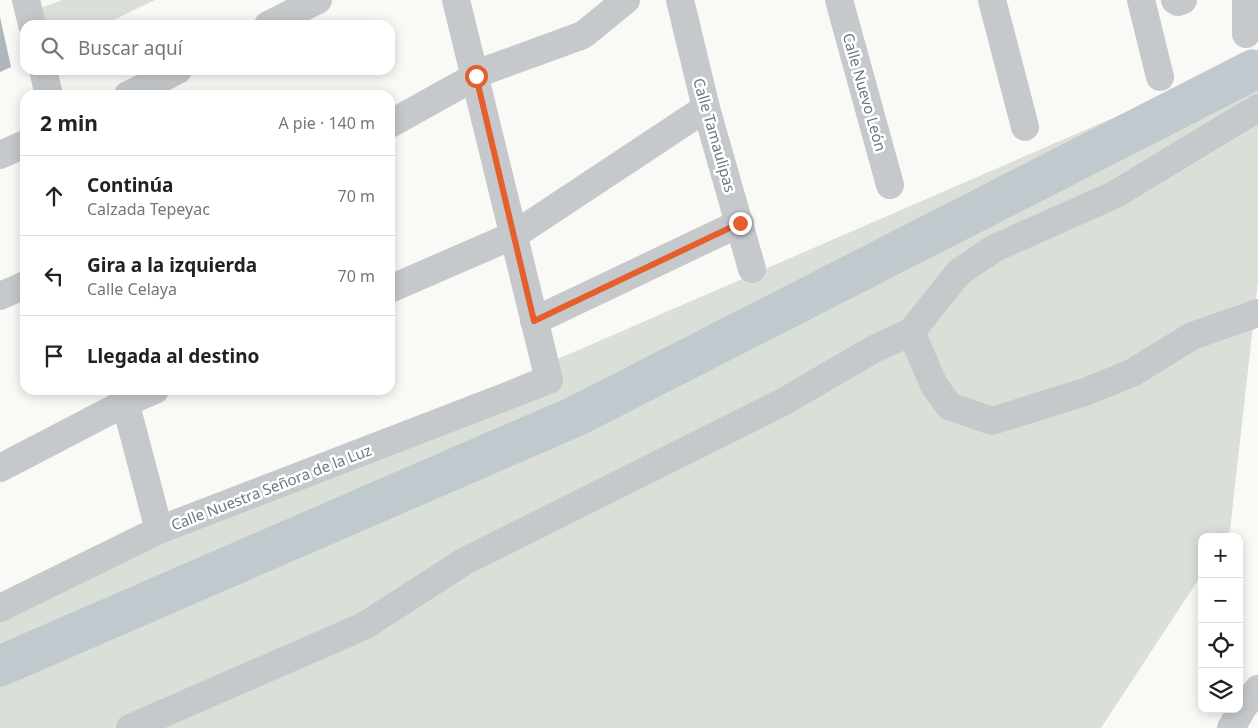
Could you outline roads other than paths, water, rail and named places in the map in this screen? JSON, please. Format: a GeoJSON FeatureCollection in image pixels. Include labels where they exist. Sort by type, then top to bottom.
{"type":"FeatureCollection","features":[{"type":"Feature","properties":{"kind":"street"},"geometry":{"type":"LineString","coordinates":[[26,0],[31,20]]}},
{"type":"Feature","properties":{"kind":"street"},"geometry":{"type":"LineString","coordinates":[[278,20],[318,0]]}},
{"type":"Feature","properties":{"kind":"street"},"geometry":{"type":"LineString","coordinates":[[456,0],[534,321],[740,223]]}},
{"type":"Feature","properties":{"kind":"street"},"geometry":{"type":"LineString","coordinates":[[395,121],[487,70],[584,35],[626,0]]}},
{"type":"Feature","properties":{"kind":"street","name":"Calle Tamaulipas"},"geometry":{"type":"LineString","coordinates":[[680,0],[706,108],[752,270]]}},
{"type":"Feature","properties":{"kind":"street","name":"Calle Nuevo León"},"geometry":{"type":"LineString","coordinates":[[839,0],[890,185]]}},
{"type":"Feature","properties":{"kind":"street"},"geometry":{"type":"LineString","coordinates":[[992,0],[1025,127]]}},
{"type":"Feature","properties":{"kind":"street"},"geometry":{"type":"LineString","coordinates":[[1140,0],[1160,77]]}},
{"type":"Feature","properties":{"kind":"street"},"geometry":{"type":"LineString","coordinates":[[1175,0],[1178,2],[1183,0]]}},
{"type":"Feature","properties":{"kind":"street"},"geometry":{"type":"LineString","coordinates":[[1246,0],[1246,34]]}},
{"type":"Feature","properties":{"kind":"street"},"geometry":{"type":"LineString","coordinates":[[44,75],[48,90]]}},
{"type":"Feature","properties":{"kind":"street"},"geometry":{"type":"LineString","coordinates":[[138,90],[168,75]]}},
{"type":"Feature","properties":{"kind":"street"},"geometry":{"type":"LineString","coordinates":[[395,287],[514,235],[706,108]]}},
{"type":"Feature","properties":{"kind":"street"},"geometry":{"type":"LineString","coordinates":[[130,728],[364,626],[465,561],[783,402],[874,349],[911,332],[959,272],[995,248],[1114,195],[1258,108]]}},
{"type":"Feature","properties":{"kind":"street"},"geometry":{"type":"LineString","coordinates":[[0,155],[20,146]]}},
{"type":"Feature","properties":{"kind":"street"},"geometry":{"type":"LineString","coordinates":[[0,296],[20,287]]}},
{"type":"Feature","properties":{"kind":"street"},"geometry":{"type":"LineString","coordinates":[[911,332],[934,386],[949,406],[992,421],[1085,392],[1132,372],[1192,336],[1258,313]]}},
{"type":"Feature","properties":{"kind":"street","name":"Calle Nuestra Señora de la Luz"},"geometry":{"type":"LineString","coordinates":[[0,608],[160,530],[549,380],[534,321]]}},
{"type":"Feature","properties":{"kind":"street"},"geometry":{"type":"LineString","coordinates":[[0,468],[123,396],[160,530]]}},
{"type":"Feature","properties":{"kind":"street"},"geometry":{"type":"LineString","coordinates":[[1231,728],[1244,706],[1258,689]]}},
{"type":"Feature","properties":{"kind":"waterway"},"geometry":{"type":"LineString","coordinates":[[0,666],[576,416],[1253,70]]}}]}
